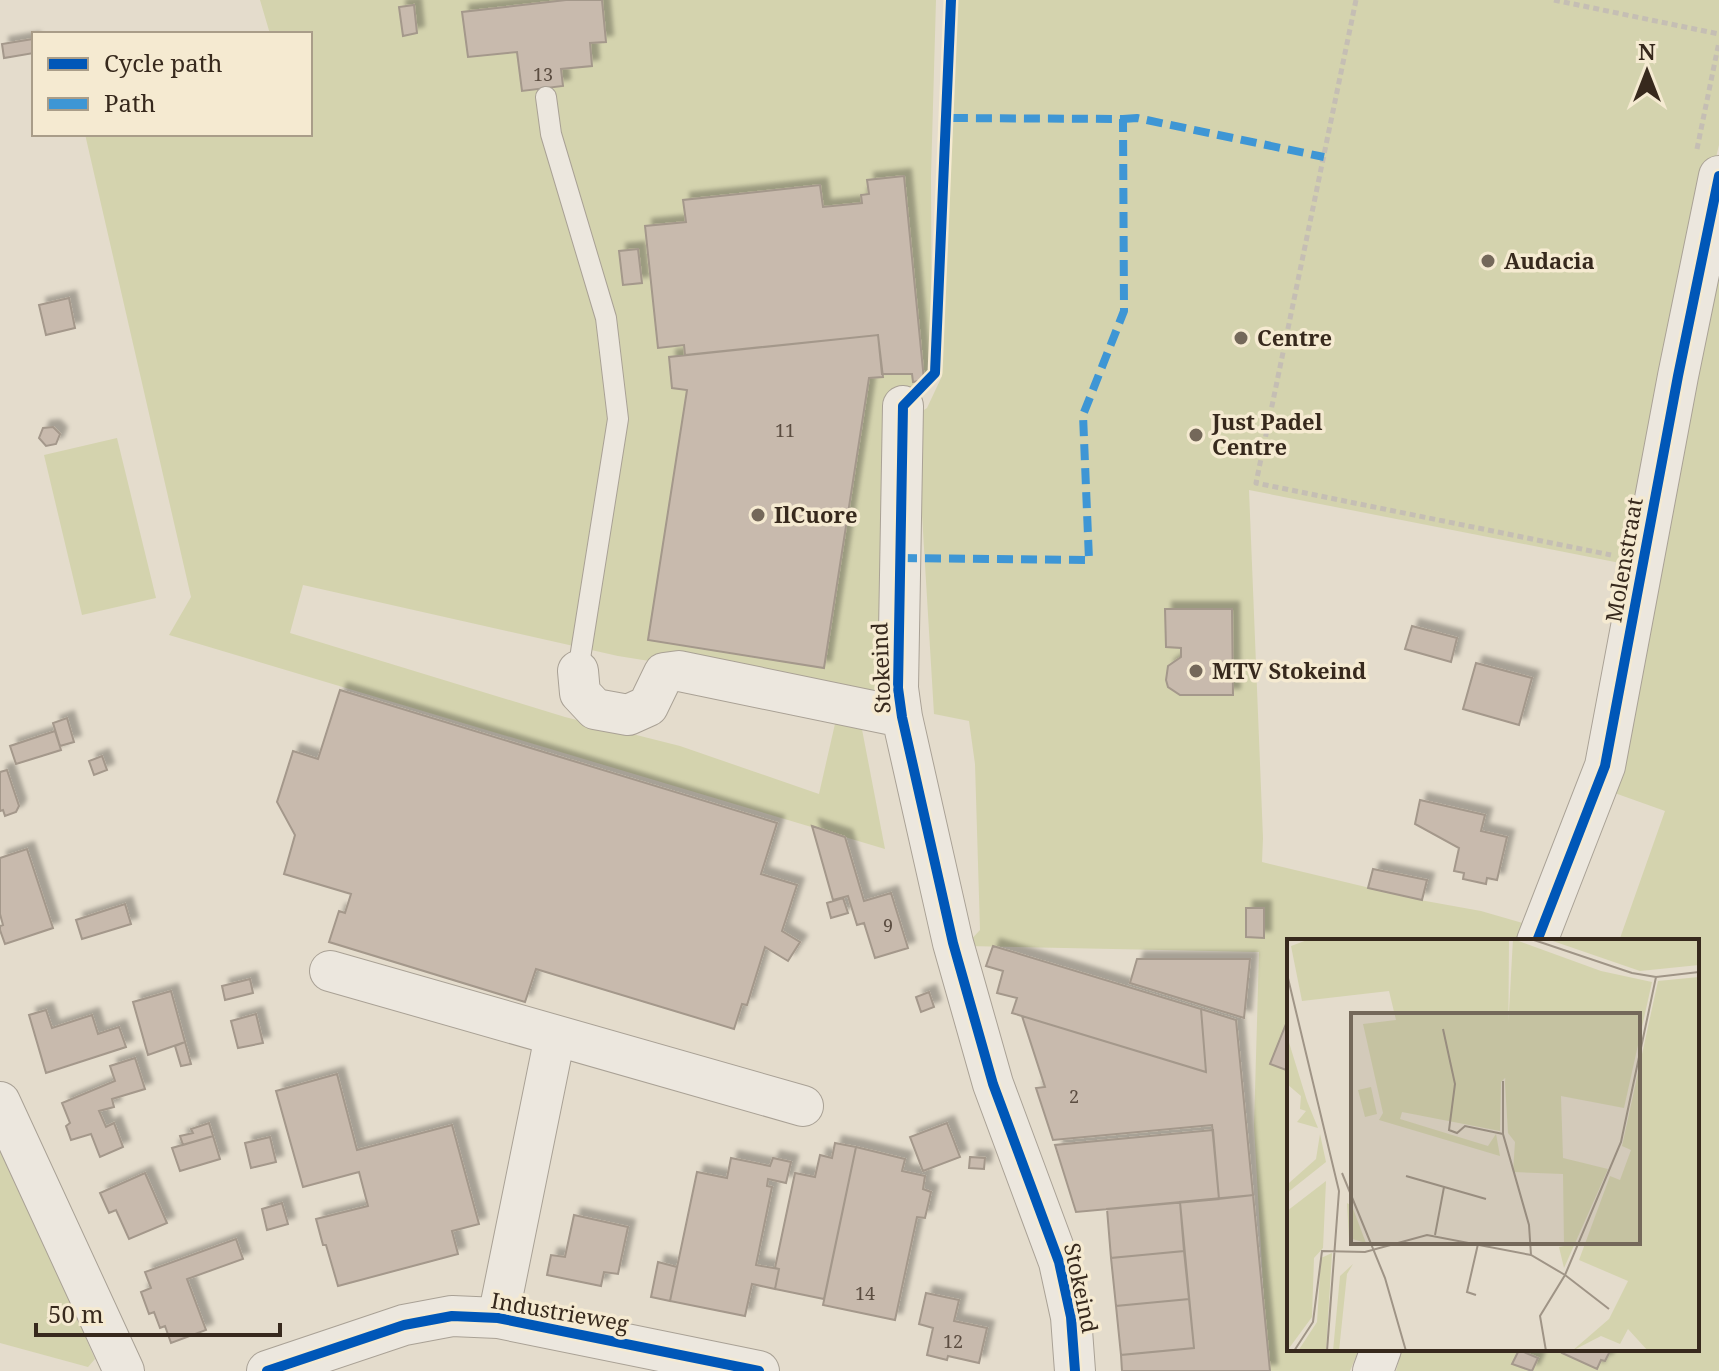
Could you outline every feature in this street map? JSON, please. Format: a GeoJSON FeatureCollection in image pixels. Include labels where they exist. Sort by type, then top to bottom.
{"type":"FeatureCollection","features":[{"type":"Feature","properties":{"kind":"street","name":"Molenstraat"},"geometry":{"type":"LineString","coordinates":[[1538,939],[1605,766],[1678,376],[1708,163]]}},
{"type":"Feature","properties":{"kind":"street","name":"Stokeind"},"geometry":{"type":"LineString","coordinates":[[903,406],[898,688],[902,717],[953,943],[993,1084],[1059,1262],[1071,1317],[1075,1371]]}},
{"type":"Feature","properties":{"kind":"street","name":"Stokeind"},"geometry":{"type":"LineString","coordinates":[[578,671],[580,693],[595,709],[628,715],[648,706],[664,673],[679,671],[902,717]]}},
{"type":"Feature","properties":{"kind":"street"},"geometry":{"type":"LineString","coordinates":[[330,971],[803,1106]]}},
{"type":"Feature","properties":{"kind":"street","name":"Industrieweg"},"geometry":{"type":"LineString","coordinates":[[498,1318],[555,1036]]}},
{"type":"Feature","properties":{"kind":"street"},"geometry":{"type":"LineString","coordinates":[[0,1102],[124,1371]]}},
{"type":"Feature","properties":{"kind":"street","name":"Industrieweg"},"geometry":{"type":"LineString","coordinates":[[267,1371],[404,1325],[452,1316],[498,1318],[756,1371]]}},
{"type":"Feature","properties":{"kind":"street"},"geometry":{"type":"LineString","coordinates":[[1373,1371],[1380,1351]]}},
{"type":"Feature","properties":{"kind":"lane"},"geometry":{"type":"LineString","coordinates":[[546,97],[551,134],[606,318],[618,419],[578,671]]}},
{"type":"Feature","properties":{"kind":"path"},"geometry":{"type":"LineString","coordinates":[[1356,0],[1256,483],[1613,556]]}},
{"type":"Feature","properties":{"kind":"path"},"geometry":{"type":"LineString","coordinates":[[1554,0],[1719,34]]}},
{"type":"Feature","properties":{"kind":"path"},"geometry":{"type":"LineString","coordinates":[[1708,163],[1719,42]]}},
{"type":"Feature","properties":{"kind":"green space"},"geometry":{"type":"Polygon","coordinates":[[[260,0],[936,0],[931,176],[932,371],[890,412],[888,699],[618,656],[303,585],[290,633],[565,717],[680,746],[819,794],[837,715],[860,719],[885,849],[169,635],[191,597],[85,136],[312,136],[312,32],[269,32],[260,0]]]}},
{"type":"Feature","properties":{"kind":"green space"},"geometry":{"type":"Polygon","coordinates":[[[953,0],[1719,0],[1719,145],[1620,563],[1249,490],[1262,862],[1526,924],[1521,939],[1287,939],[1287,1351],[1358,1351],[1350,1371],[1268,1371],[1254,1126],[1259,952],[965,946],[980,930],[975,764],[969,721],[934,714],[916,415],[927,408],[942,376],[939,378],[949,184],[953,0]]]}},
{"type":"Feature","properties":{"kind":"green space"},"geometry":{"type":"Polygon","coordinates":[[[1719,246],[1719,1371],[1396,1371],[1401,1351],[1699,1351],[1699,939],[1620,939],[1665,811],[1609,791],[1719,246]]]}},
{"type":"Feature","properties":{"kind":"green space"},"geometry":{"type":"Polygon","coordinates":[[[117,438],[156,598],[82,615],[44,455],[117,438]]]}},
{"type":"Feature","properties":{"kind":"green space"},"geometry":{"type":"Polygon","coordinates":[[[0,1141],[95,1359],[88,1367],[0,1343],[0,1141]]]}},
{"type":"Feature","properties":{"kind":"building"},"geometry":{"type":"Polygon","coordinates":[[[566,0],[602,0],[606,42],[590,43],[592,66],[561,69],[563,86],[522,91],[517,52],[468,57],[462,12],[566,0]]]}},
{"type":"Feature","properties":{"kind":"building"},"geometry":{"type":"Polygon","coordinates":[[[414,5],[417,33],[403,36],[399,7],[414,5]]]}},
{"type":"Feature","properties":{"kind":"building"},"geometry":{"type":"Polygon","coordinates":[[[32,39],[32,53],[4,58],[2,44],[32,39]]]}},
{"type":"Feature","properties":{"kind":"building"},"geometry":{"type":"Polygon","coordinates":[[[904,176],[924,380],[913,382],[912,374],[882,374],[878,335],[685,355],[684,345],[658,348],[645,226],[686,222],[683,200],[820,185],[823,207],[862,203],[861,195],[869,194],[867,180],[904,176]]]}},
{"type":"Feature","properties":{"kind":"building"},"geometry":{"type":"Polygon","coordinates":[[[638,249],[642,283],[623,285],[619,251],[638,249]]]}},
{"type":"Feature","properties":{"kind":"building"},"geometry":{"type":"Polygon","coordinates":[[[69,298],[75,328],[46,335],[39,305],[69,298]]]}},
{"type":"Feature","properties":{"kind":"building","name":"IlCuore"},"geometry":{"type":"Polygon","coordinates":[[[878,335],[883,377],[869,378],[824,668],[648,640],[687,390],[672,388],[669,357],[878,335]]]}},
{"type":"Feature","properties":{"kind":"building"},"geometry":{"type":"Polygon","coordinates":[[[53,427],[60,434],[56,444],[46,446],[39,438],[43,428],[53,427]]]}},
{"type":"Feature","properties":{"kind":"building"},"geometry":{"type":"Polygon","coordinates":[[[1165,609],[1232,609],[1233,695],[1180,695],[1168,687],[1168,666],[1181,657],[1181,648],[1166,647],[1165,609]]]}},
{"type":"Feature","properties":{"kind":"building"},"geometry":{"type":"Polygon","coordinates":[[[1412,626],[1457,638],[1451,662],[1405,649],[1412,626]]]}},
{"type":"Feature","properties":{"kind":"building"},"geometry":{"type":"Polygon","coordinates":[[[1476,663],[1532,678],[1519,725],[1463,709],[1476,663]]]}},
{"type":"Feature","properties":{"kind":"building"},"geometry":{"type":"Polygon","coordinates":[[[340,690],[777,823],[761,874],[797,885],[782,931],[800,942],[788,961],[765,947],[747,1005],[742,1004],[734,1029],[536,969],[525,1002],[329,942],[339,911],[345,913],[351,894],[284,874],[295,835],[277,802],[293,751],[318,759],[340,690]]]}},
{"type":"Feature","properties":{"kind":"building"},"geometry":{"type":"Polygon","coordinates":[[[67,718],[74,742],[60,746],[53,723],[67,718]]]}},
{"type":"Feature","properties":{"kind":"building"},"geometry":{"type":"Polygon","coordinates":[[[55,731],[61,750],[16,764],[10,746],[55,731]]]}},
{"type":"Feature","properties":{"kind":"building"},"geometry":{"type":"Polygon","coordinates":[[[102,756],[107,770],[94,775],[89,761],[102,756]]]}},
{"type":"Feature","properties":{"kind":"building"},"geometry":{"type":"Polygon","coordinates":[[[7,770],[19,806],[16,812],[5,816],[3,810],[0,811],[0,772],[7,770]]]}},
{"type":"Feature","properties":{"kind":"building"},"geometry":{"type":"Polygon","coordinates":[[[1420,800],[1485,815],[1481,831],[1507,837],[1497,880],[1487,878],[1486,884],[1463,879],[1464,873],[1454,871],[1459,848],[1415,824],[1420,800]]]}},
{"type":"Feature","properties":{"kind":"building"},"geometry":{"type":"Polygon","coordinates":[[[812,826],[845,837],[864,901],[891,893],[908,948],[875,958],[864,923],[857,925],[848,896],[833,900],[812,826]]]}},
{"type":"Feature","properties":{"kind":"building"},"geometry":{"type":"Polygon","coordinates":[[[27,849],[53,928],[5,944],[0,930],[3,925],[0,914],[0,858],[27,849]]]}},
{"type":"Feature","properties":{"kind":"building"},"geometry":{"type":"Polygon","coordinates":[[[1373,869],[1427,880],[1422,900],[1368,888],[1373,869]]]}},
{"type":"Feature","properties":{"kind":"building"},"geometry":{"type":"Polygon","coordinates":[[[843,898],[848,913],[831,918],[827,903],[843,898]]]}},
{"type":"Feature","properties":{"kind":"building"},"geometry":{"type":"Polygon","coordinates":[[[125,904],[131,924],[82,939],[76,920],[125,904]]]}},
{"type":"Feature","properties":{"kind":"building"},"geometry":{"type":"Polygon","coordinates":[[[1246,908],[1264,908],[1264,938],[1246,937],[1246,908]]]}},
{"type":"Feature","properties":{"kind":"building"},"geometry":{"type":"Polygon","coordinates":[[[993,946],[1201,1009],[1206,1072],[1012,1013],[1017,998],[997,993],[1003,971],[986,966],[993,946]]]}},
{"type":"Feature","properties":{"kind":"building"},"geometry":{"type":"Polygon","coordinates":[[[1137,959],[1250,959],[1244,1018],[1130,983],[1137,959]]]}},
{"type":"Feature","properties":{"kind":"building"},"geometry":{"type":"Polygon","coordinates":[[[250,979],[253,993],[225,1000],[222,986],[250,979]]]}},
{"type":"Feature","properties":{"kind":"building"},"geometry":{"type":"Polygon","coordinates":[[[171,991],[185,1042],[148,1055],[133,1002],[171,991]]]}},
{"type":"Feature","properties":{"kind":"building"},"geometry":{"type":"Polygon","coordinates":[[[929,992],[934,1007],[921,1012],[916,997],[929,992]]]}},
{"type":"Feature","properties":{"kind":"building"},"geometry":{"type":"Polygon","coordinates":[[[1201,1009],[1236,1020],[1253,1195],[1219,1199],[1212,1125],[1053,1140],[1036,1088],[1045,1087],[1022,1016],[1206,1072],[1201,1009]]]}},
{"type":"Feature","properties":{"kind":"building"},"geometry":{"type":"Polygon","coordinates":[[[46,1010],[52,1028],[92,1015],[98,1034],[119,1027],[126,1047],[46,1073],[29,1015],[46,1010]]]}},
{"type":"Feature","properties":{"kind":"building"},"geometry":{"type":"Polygon","coordinates":[[[256,1014],[263,1043],[238,1048],[231,1021],[256,1014]]]}},
{"type":"Feature","properties":{"kind":"building"},"geometry":{"type":"Polygon","coordinates":[[[1286,1024],[1287,1024],[1287,1070],[1270,1064],[1286,1024]]]}},
{"type":"Feature","properties":{"kind":"building"},"geometry":{"type":"Polygon","coordinates":[[[185,1042],[191,1064],[181,1066],[175,1046],[185,1042]]]}},
{"type":"Feature","properties":{"kind":"building"},"geometry":{"type":"Polygon","coordinates":[[[135,1058],[145,1089],[112,1099],[114,1107],[99,1111],[106,1127],[114,1123],[123,1147],[100,1157],[91,1134],[71,1140],[66,1126],[70,1123],[62,1103],[115,1081],[110,1066],[135,1058]]]}},
{"type":"Feature","properties":{"kind":"building"},"geometry":{"type":"Polygon","coordinates":[[[337,1074],[357,1150],[452,1125],[479,1224],[452,1231],[458,1254],[338,1286],[316,1219],[368,1206],[359,1172],[303,1187],[276,1091],[337,1074]]]}},
{"type":"Feature","properties":{"kind":"building"},"geometry":{"type":"Polygon","coordinates":[[[209,1123],[213,1136],[183,1145],[180,1136],[193,1133],[191,1129],[209,1123]]]}},
{"type":"Feature","properties":{"kind":"building"},"geometry":{"type":"Polygon","coordinates":[[[947,1123],[960,1157],[923,1171],[910,1137],[947,1123]]]}},
{"type":"Feature","properties":{"kind":"building"},"geometry":{"type":"Polygon","coordinates":[[[1213,1130],[1219,1199],[1076,1212],[1055,1145],[1213,1130]]]}},
{"type":"Feature","properties":{"kind":"building"},"geometry":{"type":"Polygon","coordinates":[[[213,1136],[220,1159],[180,1171],[172,1148],[213,1136]]]}},
{"type":"Feature","properties":{"kind":"building"},"geometry":{"type":"Polygon","coordinates":[[[270,1137],[276,1162],[251,1168],[245,1143],[270,1137]]]}},
{"type":"Feature","properties":{"kind":"building"},"geometry":{"type":"Polygon","coordinates":[[[835,1143],[856,1147],[824,1299],[775,1289],[779,1269],[775,1268],[795,1173],[815,1177],[820,1155],[832,1158],[835,1143]]]}},
{"type":"Feature","properties":{"kind":"building"},"geometry":{"type":"Polygon","coordinates":[[[856,1147],[905,1159],[902,1171],[925,1176],[923,1189],[931,1192],[925,1218],[917,1217],[895,1320],[823,1305],[856,1147]]]}},
{"type":"Feature","properties":{"kind":"building"},"geometry":{"type":"Polygon","coordinates":[[[970,1157],[985,1158],[984,1169],[969,1168],[970,1157]]]}},
{"type":"Feature","properties":{"kind":"building"},"geometry":{"type":"Polygon","coordinates":[[[731,1158],[770,1166],[773,1158],[791,1162],[786,1183],[768,1179],[767,1186],[772,1187],[756,1265],[779,1269],[775,1289],[752,1284],[745,1316],[670,1301],[697,1172],[727,1178],[731,1158]]]}},
{"type":"Feature","properties":{"kind":"building"},"geometry":{"type":"Polygon","coordinates":[[[145,1173],[167,1223],[129,1239],[116,1210],[109,1213],[100,1193],[145,1173]]]}},
{"type":"Feature","properties":{"kind":"building"},"geometry":{"type":"Polygon","coordinates":[[[1253,1195],[1270,1371],[1122,1371],[1121,1355],[1194,1348],[1180,1202],[1253,1195]]]}},
{"type":"Feature","properties":{"kind":"building"},"geometry":{"type":"Polygon","coordinates":[[[1180,1202],[1184,1251],[1111,1258],[1107,1209],[1180,1202]]]}},
{"type":"Feature","properties":{"kind":"building"},"geometry":{"type":"Polygon","coordinates":[[[282,1203],[288,1224],[267,1230],[262,1209],[282,1203]]]}},
{"type":"Feature","properties":{"kind":"building"},"geometry":{"type":"Polygon","coordinates":[[[574,1215],[628,1227],[618,1274],[604,1272],[601,1286],[547,1275],[551,1255],[565,1257],[574,1215]]]}},
{"type":"Feature","properties":{"kind":"building"},"geometry":{"type":"Polygon","coordinates":[[[236,1239],[243,1259],[187,1279],[206,1330],[171,1343],[165,1326],[160,1328],[154,1312],[149,1314],[141,1292],[151,1288],[145,1272],[236,1239]]]}},
{"type":"Feature","properties":{"kind":"building"},"geometry":{"type":"Polygon","coordinates":[[[1184,1251],[1189,1299],[1116,1306],[1111,1258],[1184,1251]]]}},
{"type":"Feature","properties":{"kind":"building"},"geometry":{"type":"Polygon","coordinates":[[[658,1262],[677,1267],[670,1301],[651,1297],[658,1262]]]}},
{"type":"Feature","properties":{"kind":"building"},"geometry":{"type":"Polygon","coordinates":[[[926,1293],[959,1300],[954,1321],[987,1328],[979,1363],[927,1355],[933,1328],[919,1324],[926,1293]]]}},
{"type":"Feature","properties":{"kind":"building"},"geometry":{"type":"Polygon","coordinates":[[[1189,1299],[1194,1348],[1121,1355],[1116,1306],[1189,1299]]]}},
{"type":"Feature","properties":{"kind":"building"},"geometry":{"type":"Polygon","coordinates":[[[1518,1351],[1538,1358],[1532,1371],[1512,1364],[1518,1351]]]}},
{"type":"Feature","properties":{"kind":"building"},"geometry":{"type":"Polygon","coordinates":[[[1608,1351],[1609,1353],[1597,1369],[1562,1353],[1608,1351]]]}},
{"type":"Feature","properties":{"kind":"marked path"},"geometry":{"type":"LineString","coordinates":[[901,558],[1089,560],[1083,415],[1124,311],[1123,119],[946,118]]}},
{"type":"Feature","properties":{"kind":"marked path"},"geometry":{"type":"LineString","coordinates":[[1123,119],[1137,118],[1324,157]]}},
{"type":"Feature","properties":{"kind":"cycle path"},"geometry":{"type":"LineString","coordinates":[[951,0],[935,373],[903,406],[898,688],[953,943],[993,1084],[1059,1262],[1071,1317],[1075,1371]]}},
{"type":"Feature","properties":{"kind":"cycle path"},"geometry":{"type":"LineString","coordinates":[[1538,939],[1605,766],[1719,176]]}},
{"type":"Feature","properties":{"kind":"cycle path"},"geometry":{"type":"LineString","coordinates":[[267,1371],[404,1325],[452,1316],[498,1318],[759,1371]]}},
{"type":"Feature","properties":{"kind":"place","name":"Audacia"},"geometry":{"type":"Point","coordinates":[1488,261]}},
{"type":"Feature","properties":{"kind":"place","name":"Centre"},"geometry":{"type":"Point","coordinates":[1241,338]}},
{"type":"Feature","properties":{"kind":"place","name":"Just Padel Centre"},"geometry":{"type":"Point","coordinates":[1196,435]}},
{"type":"Feature","properties":{"kind":"place","name":"IlCuore"},"geometry":{"type":"Point","coordinates":[758,515]}},
{"type":"Feature","properties":{"kind":"place","name":"MTV Stokeind"},"geometry":{"type":"Point","coordinates":[1196,671]}}]}
